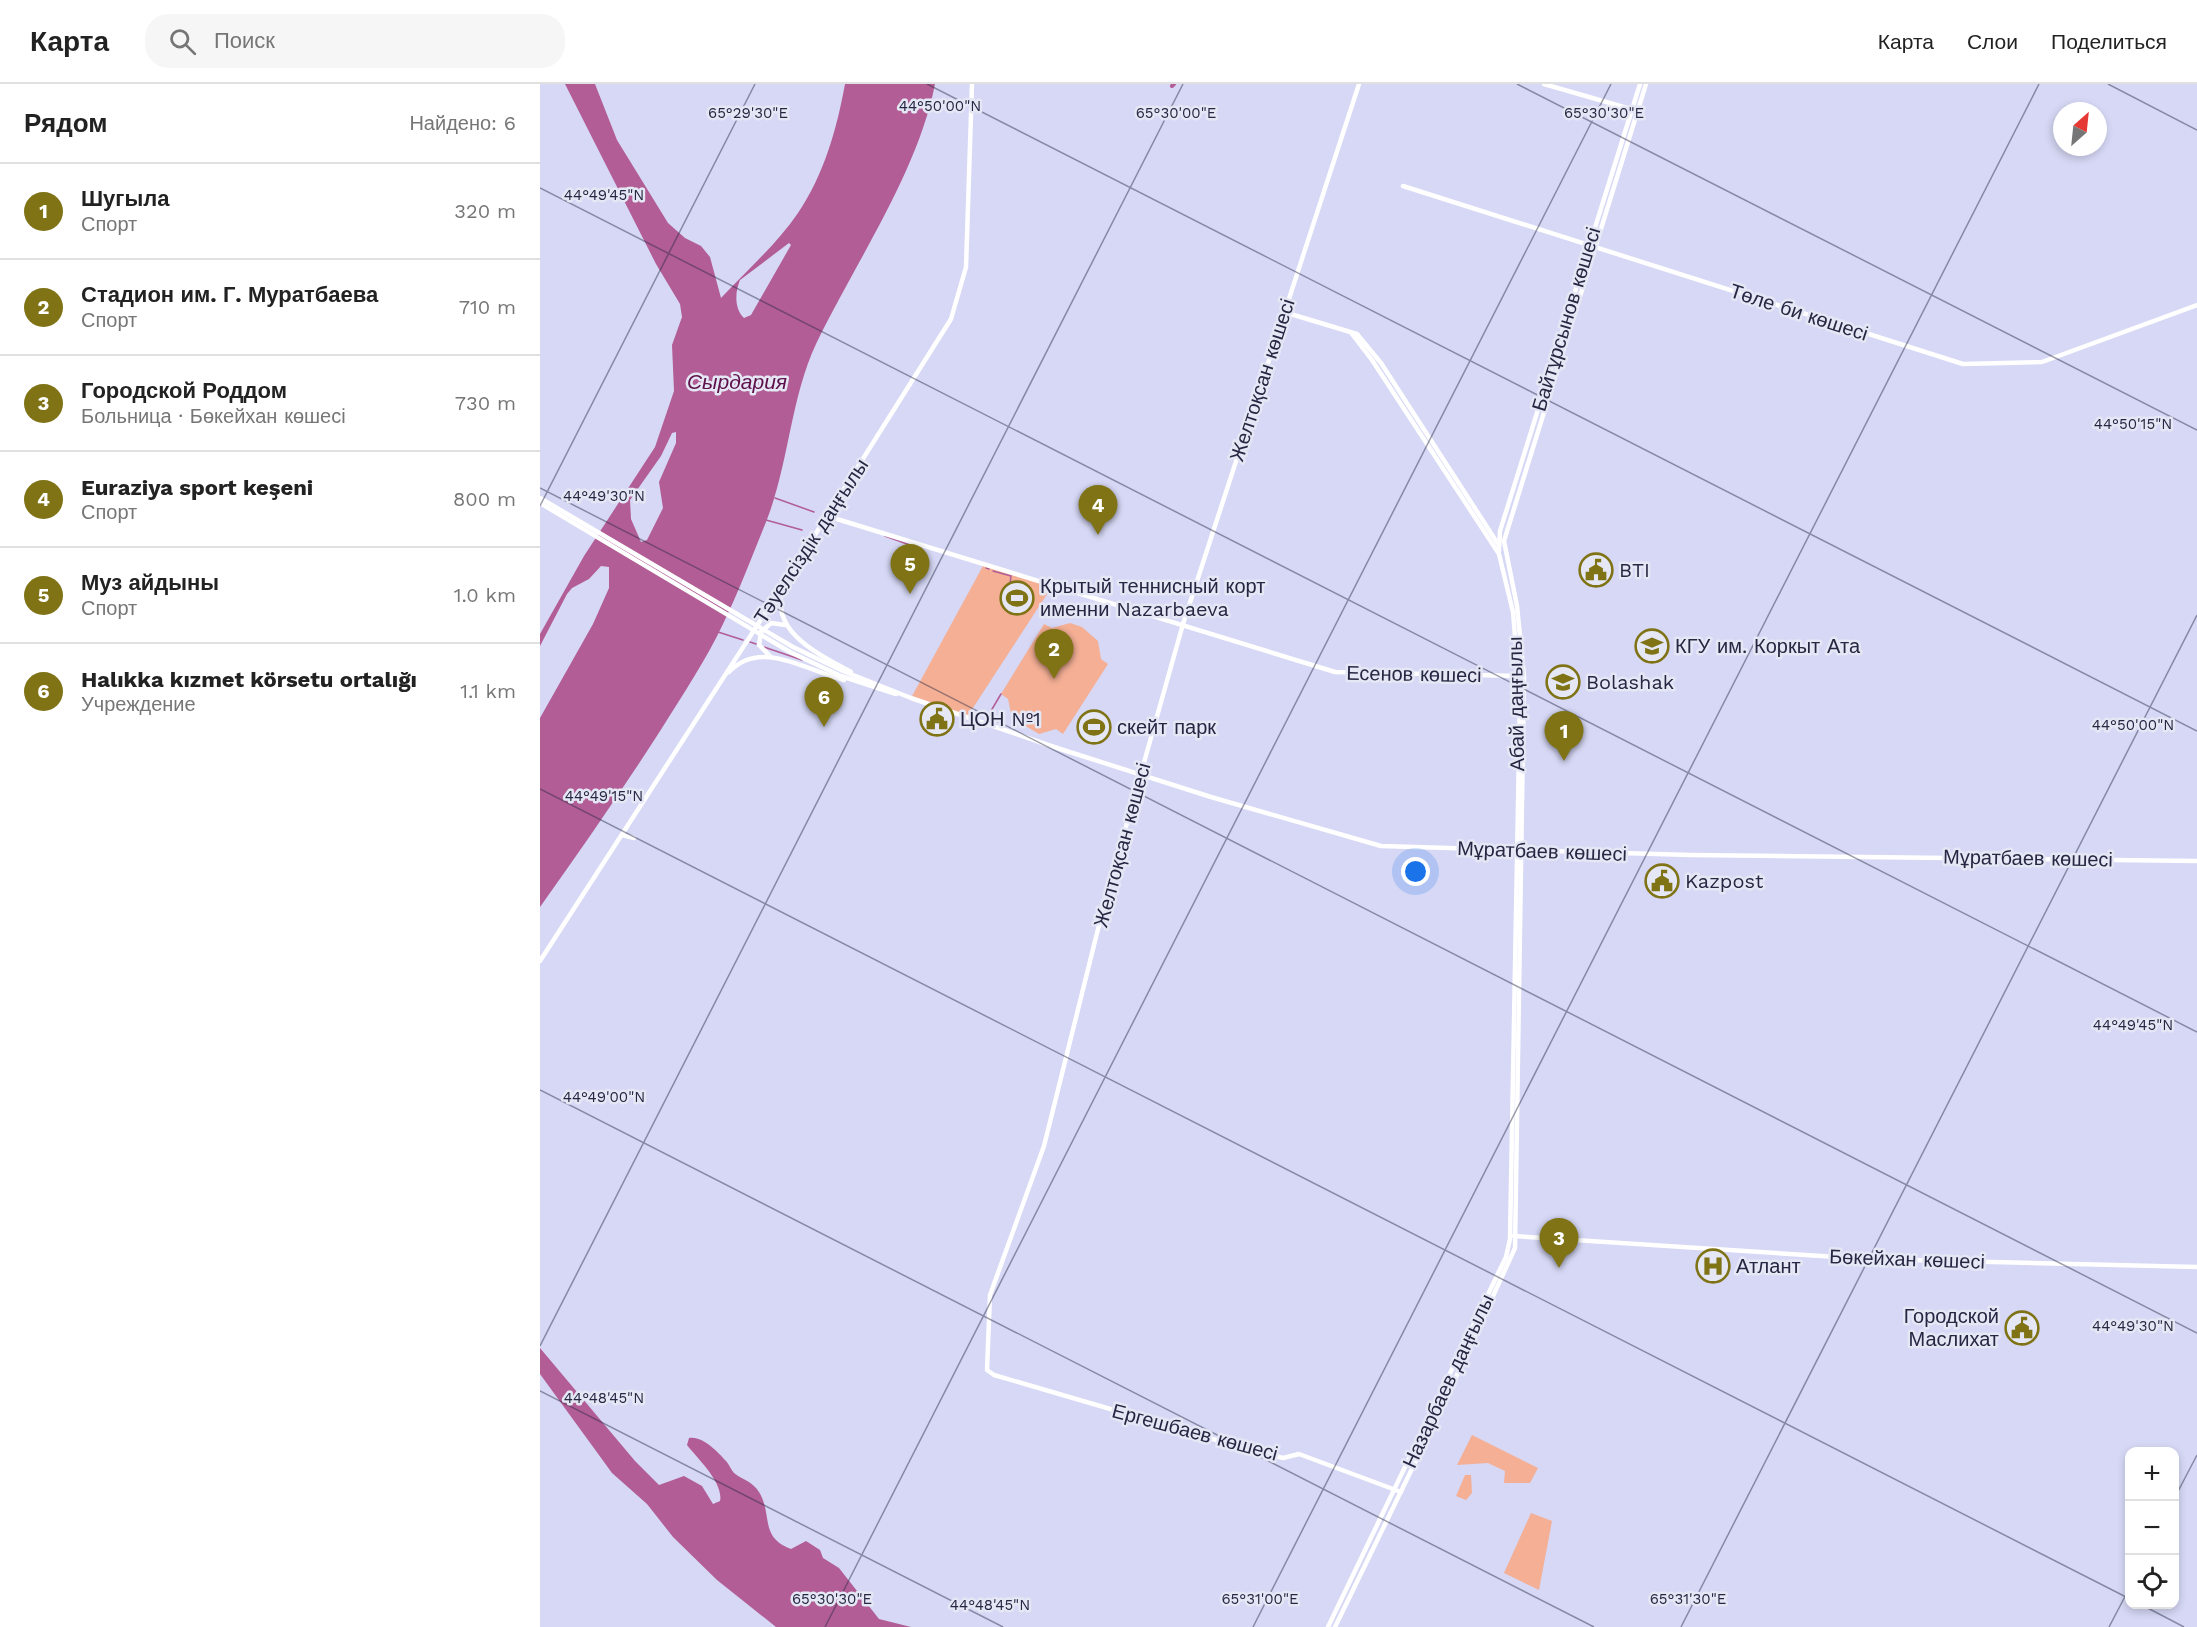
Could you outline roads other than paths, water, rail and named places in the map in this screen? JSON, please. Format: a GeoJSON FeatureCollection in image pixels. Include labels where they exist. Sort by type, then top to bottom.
{"type":"FeatureCollection","features":[{"type":"Feature","properties":{"kind":"street","name":"Тәуелсіздік даңғылы"},"geometry":{"type":"LineString","coordinates":[[540,962],[784,584],[951,319],[966,267],[972,84]]}},
{"type":"Feature","properties":{"kind":"street","name":"Желтоқсан көшесі"},"geometry":{"type":"LineString","coordinates":[[987,1370],[990,1295],[1044,1146],[1104,904],[1184,624],[1359,84]]}},
{"type":"Feature","properties":{"kind":"street"},"geometry":{"type":"LineString","coordinates":[[1544,84],[1637,112]]}},
{"type":"Feature","properties":{"kind":"street","name":"Байтұрсынов көшесі"},"geometry":{"type":"LineString","coordinates":[[1502,554],[1507,528],[1640,84]]}},
{"type":"Feature","properties":{"kind":"street","name":"Байтұрсынов көшесі"},"geometry":{"type":"LineString","coordinates":[[1498,543],[1592,247],[1647,84]]}},
{"type":"Feature","properties":{"kind":"street","name":"Төле би көшесі"},"geometry":{"type":"LineString","coordinates":[[1403,186],[1963,364],[2042,362],[2197,305]]}},
{"type":"Feature","properties":{"kind":"street"},"geometry":{"type":"LineString","coordinates":[[1284,312],[1355,334],[1381,363],[1498,543],[1502,554]]}},
{"type":"Feature","properties":{"kind":"street","name":"Абай даңғылы"},"geometry":{"type":"LineString","coordinates":[[1355,334],[1502,554],[1515,611],[1524,676],[1512,1121]]}},
{"type":"Feature","properties":{"kind":"street"},"geometry":{"type":"LineString","coordinates":[[540,498],[561,514]]}},
{"type":"Feature","properties":{"kind":"street"},"geometry":{"type":"LineString","coordinates":[[540,503],[769,636],[863,682]]}},
{"type":"Feature","properties":{"kind":"street","name":"Есенов көшесі"},"geometry":{"type":"LineString","coordinates":[[827,516],[1346,674],[1520,676]]}},
{"type":"Feature","properties":{"kind":"street"},"geometry":{"type":"LineString","coordinates":[[1487,528],[1495,531],[1503,522]]}},
{"type":"Feature","properties":{"kind":"street"},"geometry":{"type":"LineString","coordinates":[[784,584],[780,606],[785,625]]}},
{"type":"Feature","properties":{"kind":"street","name":"Абай даңғылы"},"geometry":{"type":"LineString","coordinates":[[1513,1235],[1520,676],[1515,611]]}},
{"type":"Feature","properties":{"kind":"street"},"geometry":{"type":"LineString","coordinates":[[776,658],[761,649],[759,636],[763,628],[771,623],[785,625],[814,650],[863,682]]}},
{"type":"Feature","properties":{"kind":"street"},"geometry":{"type":"LineString","coordinates":[[721,680],[747,658],[763,656],[863,682]]}},
{"type":"Feature","properties":{"kind":"street","name":"Мұратбаев көшесі"},"geometry":{"type":"LineString","coordinates":[[863,682],[1141,775],[1381,846],[2197,861]]}},
{"type":"Feature","properties":{"kind":"street"},"geometry":{"type":"LineString","coordinates":[[622,835],[634,838]]}},
{"type":"Feature","properties":{"kind":"street","name":"Назарбаев даңғылы"},"geometry":{"type":"LineString","coordinates":[[1335,1627],[1506,1257],[1513,1235],[1512,1121]]}},
{"type":"Feature","properties":{"kind":"street","name":"Бөкейхан көшесі"},"geometry":{"type":"LineString","coordinates":[[1513,1235],[1868,1259],[2197,1267]]}},
{"type":"Feature","properties":{"kind":"street","name":"Ергешбаев көшесі"},"geometry":{"type":"LineString","coordinates":[[987,1370],[993,1375],[1223,1442],[1283,1458],[1299,1454],[1399,1491]]}},
{"type":"Feature","properties":{"kind":"street","name":"Назарбаев даңғылы"},"geometry":{"type":"LineString","coordinates":[[1328,1627],[1399,1491]]}},
{"type":"Feature","properties":{"kind":"water","name":"Сырдария"},"geometry":{"type":"Polygon","coordinates":[[[565,84],[595,84],[617,140],[668,223],[685,238],[701,246],[710,257],[721,298],[781,235],[807,198],[828,151],[845,84],[935,84],[927,117],[900,184],[807,365],[774,500],[723,624],[702,664],[647,751],[540,907],[540,718],[593,624],[609,588],[609,567],[601,566],[589,579],[572,588],[540,646],[540,634],[584,556],[655,447],[674,391],[672,345],[682,317],[680,304],[656,264],[565,84]],[[789,243],[740,280],[736,300],[738,310],[744,318],[751,315],[791,245],[789,243]],[[676,432],[672,433],[661,456],[630,500],[631,519],[641,542],[647,540],[663,508],[659,482],[676,443],[676,432]]]}},
{"type":"Feature","properties":{"kind":"water"},"geometry":{"type":"Polygon","coordinates":[[[540,1348],[635,1461],[659,1485],[684,1476],[702,1486],[713,1504],[720,1501],[718,1486],[714,1479],[687,1445],[689,1438],[699,1439],[723,1457],[734,1473],[756,1488],[763,1501],[768,1525],[774,1538],[791,1549],[806,1541],[820,1550],[823,1558],[839,1568],[879,1619],[911,1627],[776,1627],[717,1580],[673,1537],[647,1504],[612,1473],[540,1374],[540,1348]]]}},
{"type":"Feature","properties":{"kind":"waterway"},"geometry":{"type":"LineString","coordinates":[[775,498],[814,512]]}},
{"type":"Feature","properties":{"kind":"waterway"},"geometry":{"type":"LineString","coordinates":[[766,520],[802,530]]}},
{"type":"Feature","properties":{"kind":"waterway"},"geometry":{"type":"LineString","coordinates":[[885,536],[921,549]]}},
{"type":"Feature","properties":{"kind":"waterway"},"geometry":{"type":"LineString","coordinates":[[993,571],[1011,576],[1010,584]]}},
{"type":"Feature","properties":{"kind":"waterway"},"geometry":{"type":"LineString","coordinates":[[718,632],[743,640]]}},
{"type":"Feature","properties":{"kind":"waterway"},"geometry":{"type":"LineString","coordinates":[[750,642],[756,644]]}},
{"type":"Feature","properties":{"kind":"waterway"},"geometry":{"type":"LineString","coordinates":[[764,647],[802,660]]}},
{"type":"Feature","properties":{"kind":"waterway"},"geometry":{"type":"LineString","coordinates":[[985,721],[1001,694]]}},
{"type":"Feature","properties":{"kind":"place","name":"Euraziya sport keşeni"},"geometry":{"type":"Point","coordinates":[1098,535]}},
{"type":"Feature","properties":{"kind":"place","name":"BTI"},"geometry":{"type":"Point","coordinates":[1596,570]}},
{"type":"Feature","properties":{"kind":"place","name":"Муз айдыны"},"geometry":{"type":"Point","coordinates":[910,594]}},
{"type":"Feature","properties":{"kind":"place","name":"Крытый теннисный корт именни Nazarbaeva"},"geometry":{"type":"Point","coordinates":[1017,598]}},
{"type":"Feature","properties":{"kind":"place","name":"КГУ им. Коркыт Ата"},"geometry":{"type":"Point","coordinates":[1652,646]}},
{"type":"Feature","properties":{"kind":"place","name":"Стадион им. Г. Муратбаева"},"geometry":{"type":"Point","coordinates":[1054,679]}},
{"type":"Feature","properties":{"kind":"place","name":"Bolashak"},"geometry":{"type":"Point","coordinates":[1563,682]}},
{"type":"Feature","properties":{"kind":"place","name":"ЦОН №1"},"geometry":{"type":"Point","coordinates":[937,719]}},
{"type":"Feature","properties":{"kind":"place","name":"Halıkka kızmet körsetu ortalığı"},"geometry":{"type":"Point","coordinates":[824,727]}},
{"type":"Feature","properties":{"kind":"place","name":"скейт парк"},"geometry":{"type":"Point","coordinates":[1094,727]}},
{"type":"Feature","properties":{"kind":"place","name":"Шугыла"},"geometry":{"type":"Point","coordinates":[1564,761]}},
{"type":"Feature","properties":{"kind":"place","name":"Kazpost"},"geometry":{"type":"Point","coordinates":[1662,881]}},
{"type":"Feature","properties":{"kind":"place","name":"Атлант"},"geometry":{"type":"Point","coordinates":[1713,1266]}},
{"type":"Feature","properties":{"kind":"place","name":"Городской Роддом"},"geometry":{"type":"Point","coordinates":[1559,1268]}},
{"type":"Feature","properties":{"kind":"place","name":"Городской Маслихат"},"geometry":{"type":"Point","coordinates":[2022,1328]}}]}
